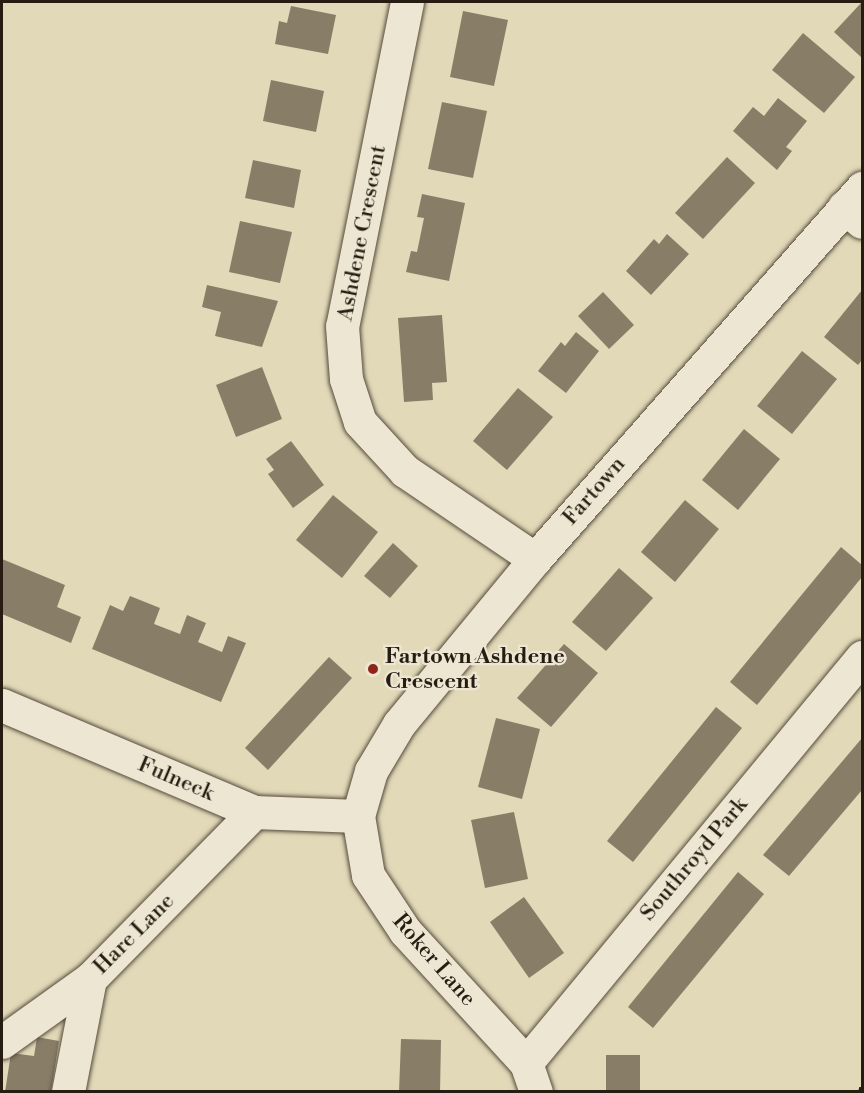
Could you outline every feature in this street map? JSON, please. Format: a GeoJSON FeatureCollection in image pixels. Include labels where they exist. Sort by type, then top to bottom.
{"type":"FeatureCollection","features":[{"type":"Feature","properties":{"kind":"street","name":"Ashdene Crescent"},"geometry":{"type":"LineString","coordinates":[[407,2],[342,326],[346,379],[360,423],[405,471],[535,559]]}},
{"type":"Feature","properties":{"kind":"street","name":"Fartown"},"geometry":{"type":"LineString","coordinates":[[358,816],[371,771],[399,724],[535,559],[856,206]]}},
{"type":"Feature","properties":{"kind":"street","name":"Southroyd Park"},"geometry":{"type":"LineString","coordinates":[[531,1077],[862,657]]}},
{"type":"Feature","properties":{"kind":"street","name":"Fulneck"},"geometry":{"type":"LineString","coordinates":[[2,705],[254,812],[358,816]]}},
{"type":"Feature","properties":{"kind":"street","name":"Hare Lane"},"geometry":{"type":"LineString","coordinates":[[2,1042],[90,979],[254,812]]}},
{"type":"Feature","properties":{"kind":"street","name":"Roker Lane"},"geometry":{"type":"LineString","coordinates":[[358,816],[368,875],[405,931],[531,1077]]}},
{"type":"Feature","properties":{"kind":"street"},"geometry":{"type":"LineString","coordinates":[[68,1092],[90,979]]}},
{"type":"Feature","properties":{"kind":"path"},"geometry":{"type":"LineString","coordinates":[[860,1092],[862,1085]]}},
{"type":"Feature","properties":{"kind":"building"},"geometry":{"type":"Polygon","coordinates":[[[862,2],[862,58],[834,32],[862,2]]]}},
{"type":"Feature","properties":{"kind":"building"},"geometry":{"type":"Polygon","coordinates":[[[291,6],[336,15],[328,54],[275,44],[279,21],[287,23],[291,6]]]}},
{"type":"Feature","properties":{"kind":"building"},"geometry":{"type":"Polygon","coordinates":[[[463,11],[508,20],[494,86],[450,77],[463,11]]]}},
{"type":"Feature","properties":{"kind":"building"},"geometry":{"type":"Polygon","coordinates":[[[803,33],[855,77],[824,113],[772,70],[803,33]]]}},
{"type":"Feature","properties":{"kind":"building"},"geometry":{"type":"Polygon","coordinates":[[[271,80],[324,91],[316,132],[263,121],[271,80]]]}},
{"type":"Feature","properties":{"kind":"building"},"geometry":{"type":"Polygon","coordinates":[[[778,98],[807,121],[786,147],[792,151],[777,170],[733,131],[753,107],[764,116],[778,98]]]}},
{"type":"Feature","properties":{"kind":"building"},"geometry":{"type":"Polygon","coordinates":[[[442,102],[487,111],[473,178],[428,169],[442,102]]]}},
{"type":"Feature","properties":{"kind":"building"},"geometry":{"type":"Polygon","coordinates":[[[727,157],[755,183],[703,239],[675,213],[727,157]]]}},
{"type":"Feature","properties":{"kind":"building"},"geometry":{"type":"Polygon","coordinates":[[[253,160],[301,170],[294,208],[245,198],[253,160]]]}},
{"type":"Feature","properties":{"kind":"building"},"geometry":{"type":"Polygon","coordinates":[[[422,194],[465,203],[449,281],[406,272],[411,251],[417,252],[424,218],[417,217],[422,194]]]}},
{"type":"Feature","properties":{"kind":"building"},"geometry":{"type":"Polygon","coordinates":[[[240,221],[292,232],[280,283],[229,272],[240,221]]]}},
{"type":"Feature","properties":{"kind":"building"},"geometry":{"type":"Polygon","coordinates":[[[667,234],[689,254],[651,295],[626,271],[654,239],[659,244],[667,234]]]}},
{"type":"Feature","properties":{"kind":"building"},"geometry":{"type":"Polygon","coordinates":[[[207,285],[278,301],[262,347],[215,336],[221,312],[202,307],[207,285]]]}},
{"type":"Feature","properties":{"kind":"building"},"geometry":{"type":"Polygon","coordinates":[[[862,290],[862,360],[858,365],[824,337],[862,290]]]}},
{"type":"Feature","properties":{"kind":"building"},"geometry":{"type":"Polygon","coordinates":[[[603,292],[634,325],[609,349],[578,316],[603,292]]]}},
{"type":"Feature","properties":{"kind":"building"},"geometry":{"type":"Polygon","coordinates":[[[442,315],[447,382],[432,383],[433,400],[404,402],[398,318],[442,315]]]}},
{"type":"Feature","properties":{"kind":"building"},"geometry":{"type":"Polygon","coordinates":[[[576,332],[599,351],[566,393],[538,371],[561,342],[565,346],[576,332]]]}},
{"type":"Feature","properties":{"kind":"building"},"geometry":{"type":"Polygon","coordinates":[[[802,351],[837,379],[792,434],[757,406],[802,351]]]}},
{"type":"Feature","properties":{"kind":"building"},"geometry":{"type":"Polygon","coordinates":[[[262,367],[282,419],[236,437],[216,385],[262,367]]]}},
{"type":"Feature","properties":{"kind":"building"},"geometry":{"type":"Polygon","coordinates":[[[518,388],[553,417],[507,470],[473,441],[518,388]]]}},
{"type":"Feature","properties":{"kind":"building"},"geometry":{"type":"Polygon","coordinates":[[[744,429],[780,459],[738,510],[702,480],[744,429]]]}},
{"type":"Feature","properties":{"kind":"building"},"geometry":{"type":"Polygon","coordinates":[[[291,441],[324,485],[293,508],[268,474],[274,470],[266,459],[291,441]]]}},
{"type":"Feature","properties":{"kind":"building"},"geometry":{"type":"Polygon","coordinates":[[[333,495],[378,532],[342,578],[296,540],[333,495]]]}},
{"type":"Feature","properties":{"kind":"building"},"geometry":{"type":"Polygon","coordinates":[[[685,500],[719,529],[675,582],[641,552],[685,500]]]}},
{"type":"Feature","properties":{"kind":"building"},"geometry":{"type":"Polygon","coordinates":[[[393,543],[418,566],[390,598],[364,576],[393,543]]]}},
{"type":"Feature","properties":{"kind":"building"},"geometry":{"type":"Polygon","coordinates":[[[841,547],[862,565],[862,577],[757,705],[730,682],[841,547]]]}},
{"type":"Feature","properties":{"kind":"building"},"geometry":{"type":"Polygon","coordinates":[[[2,559],[65,585],[57,607],[81,617],[71,643],[2,614],[2,559]]]}},
{"type":"Feature","properties":{"kind":"building"},"geometry":{"type":"Polygon","coordinates":[[[619,568],[653,598],[606,651],[572,622],[619,568]]]}},
{"type":"Feature","properties":{"kind":"building"},"geometry":{"type":"Polygon","coordinates":[[[130,596],[160,608],[154,624],[180,634],[187,615],[206,623],[198,642],[222,652],[228,636],[246,643],[221,702],[92,649],[110,605],[123,611],[130,596]]]}},
{"type":"Feature","properties":{"kind":"building"},"geometry":{"type":"Polygon","coordinates":[[[564,644],[598,673],[551,727],[517,698],[564,644]]]}},
{"type":"Feature","properties":{"kind":"building"},"geometry":{"type":"Polygon","coordinates":[[[329,657],[352,678],[268,770],[245,748],[329,657]]]}},
{"type":"Feature","properties":{"kind":"building"},"geometry":{"type":"Polygon","coordinates":[[[716,707],[742,728],[633,862],[607,841],[716,707]]]}},
{"type":"Feature","properties":{"kind":"building"},"geometry":{"type":"Polygon","coordinates":[[[496,718],[540,729],[522,799],[478,787],[496,718]]]}},
{"type":"Feature","properties":{"kind":"building"},"geometry":{"type":"Polygon","coordinates":[[[862,738],[862,790],[789,876],[763,855],[862,738]]]}},
{"type":"Feature","properties":{"kind":"building"},"geometry":{"type":"Polygon","coordinates":[[[514,812],[528,879],[485,888],[471,820],[514,812]]]}},
{"type":"Feature","properties":{"kind":"building"},"geometry":{"type":"Polygon","coordinates":[[[738,872],[764,894],[653,1028],[628,1007],[738,872]]]}},
{"type":"Feature","properties":{"kind":"building"},"geometry":{"type":"Polygon","coordinates":[[[524,897],[564,953],[529,978],[490,922],[524,897]]]}},
{"type":"Feature","properties":{"kind":"building"},"geometry":{"type":"Polygon","coordinates":[[[37,1037],[59,1041],[51,1092],[5,1092],[11,1053],[34,1056],[37,1037]]]}},
{"type":"Feature","properties":{"kind":"building"},"geometry":{"type":"Polygon","coordinates":[[[401,1039],[441,1040],[440,1092],[399,1092],[401,1039]]]}},
{"type":"Feature","properties":{"kind":"building"},"geometry":{"type":"Polygon","coordinates":[[[606,1055],[640,1055],[640,1092],[606,1092],[606,1055]]]}},
{"type":"Feature","properties":{"kind":"place","name":"Fartown Ashdene Crescent"},"geometry":{"type":"Point","coordinates":[373,669]}}]}
